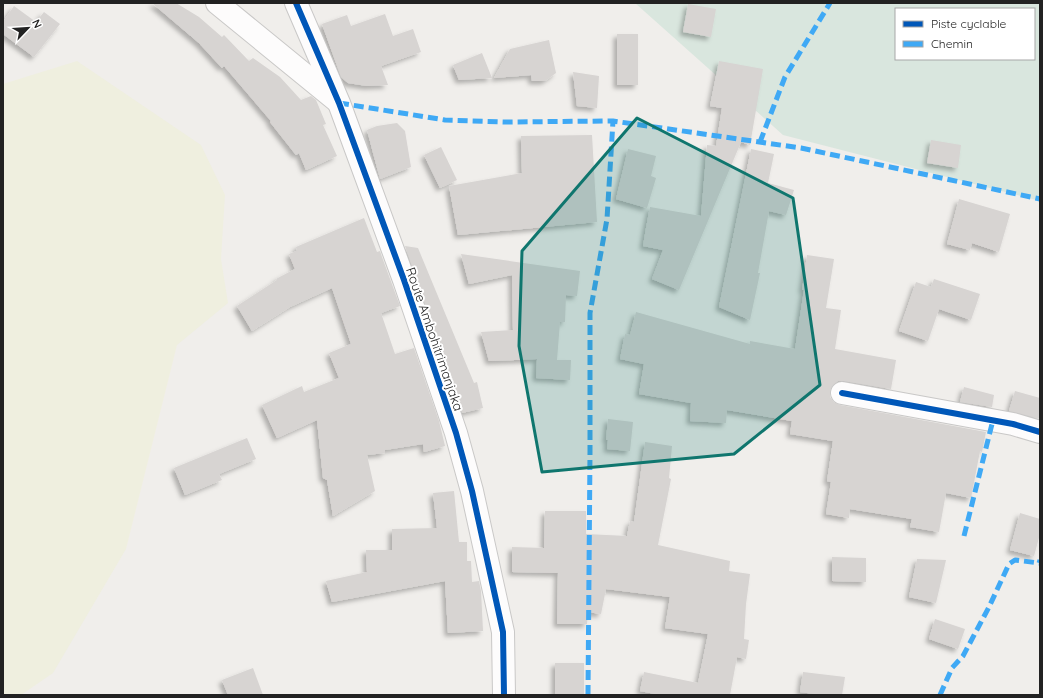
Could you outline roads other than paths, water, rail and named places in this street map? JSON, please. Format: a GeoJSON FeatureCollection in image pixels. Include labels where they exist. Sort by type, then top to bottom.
{"type":"FeatureCollection","features":[{"type":"Feature","properties":{"kind":"street"},"geometry":{"type":"LineString","coordinates":[[216,3],[339,103]]}},
{"type":"Feature","properties":{"kind":"street","name":"Route Ambohitrimanjaka"},"geometry":{"type":"LineString","coordinates":[[296,3],[339,103],[404,280],[456,433],[470,484],[503,632],[504,695]]}},
{"type":"Feature","properties":{"kind":"street"},"geometry":{"type":"LineString","coordinates":[[842,393],[1013,424],[1040,432]]}}]}
